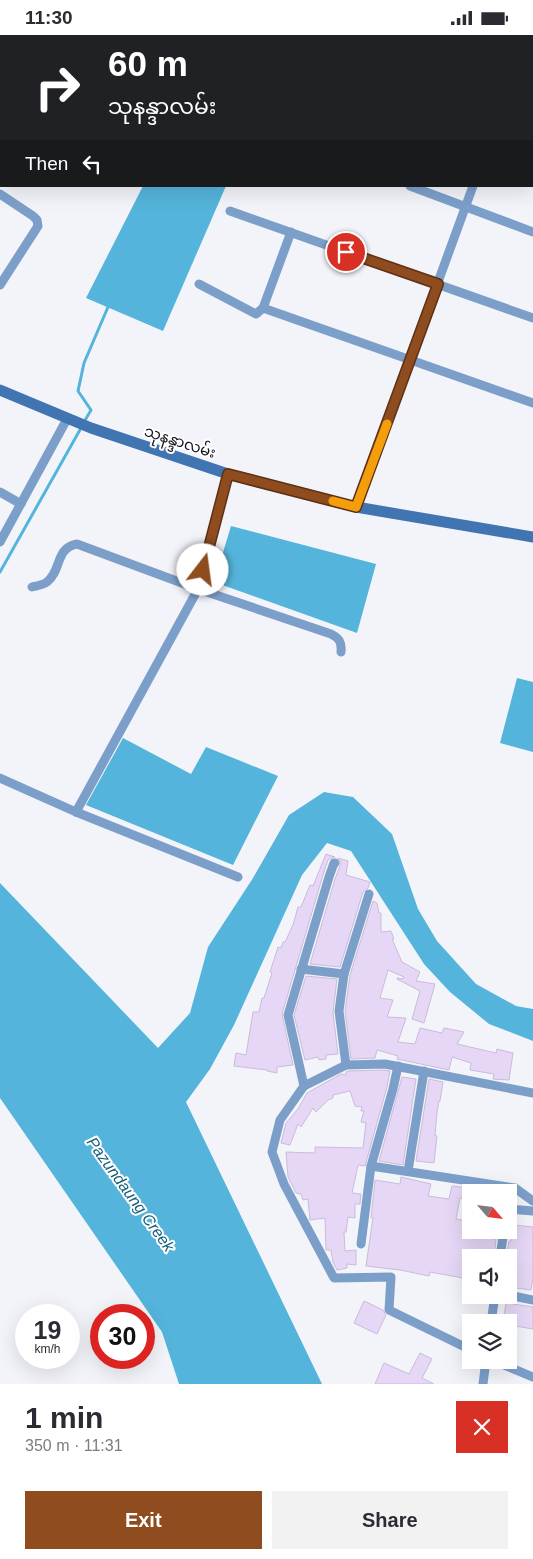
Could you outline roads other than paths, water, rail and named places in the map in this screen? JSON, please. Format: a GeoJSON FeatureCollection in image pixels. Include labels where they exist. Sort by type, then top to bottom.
{"type":"FeatureCollection","features":[{"type":"Feature","properties":{"kind":"main road","name":"သုနန္ဒာလမ်း"},"geometry":{"type":"LineString","coordinates":[[0,390],[67,419],[228,474],[356,507],[533,537]]}},
{"type":"Feature","properties":{"kind":"street"},"geometry":{"type":"LineString","coordinates":[[413,187],[533,232]]}},
{"type":"Feature","properties":{"kind":"street"},"geometry":{"type":"LineString","coordinates":[[356,507],[473,187]]}},
{"type":"Feature","properties":{"kind":"street"},"geometry":{"type":"LineString","coordinates":[[0,194],[37,219],[38,226],[1,285]]}},
{"type":"Feature","properties":{"kind":"street"},"geometry":{"type":"LineString","coordinates":[[230,211],[533,318]]}},
{"type":"Feature","properties":{"kind":"street"},"geometry":{"type":"LineString","coordinates":[[199,284],[256,314],[264,308],[291,232]]}},
{"type":"Feature","properties":{"kind":"street"},"geometry":{"type":"LineString","coordinates":[[264,308],[533,403]]}},
{"type":"Feature","properties":{"kind":"street"},"geometry":{"type":"LineString","coordinates":[[0,542],[67,419]]}},
{"type":"Feature","properties":{"kind":"street"},"geometry":{"type":"LineString","coordinates":[[76,812],[198,589],[228,474]]}},
{"type":"Feature","properties":{"kind":"street"},"geometry":{"type":"LineString","coordinates":[[0,492],[22,504]]}},
{"type":"Feature","properties":{"kind":"street"},"geometry":{"type":"LineString","coordinates":[[32,587],[46,583],[54,574],[63,550],[77,543],[198,589],[331,634],[338,638],[342,644],[341,651]]}},
{"type":"Feature","properties":{"kind":"street"},"geometry":{"type":"LineString","coordinates":[[0,778],[76,812],[238,877]]}},
{"type":"Feature","properties":{"kind":"street"},"geometry":{"type":"LineString","coordinates":[[304,1086],[288,1015],[329,877],[335,863]]}},
{"type":"Feature","properties":{"kind":"street"},"geometry":{"type":"LineString","coordinates":[[346,1065],[338,1011],[344,974],[369,894]]}},
{"type":"Feature","properties":{"kind":"street"},"geometry":{"type":"LineString","coordinates":[[301,969],[344,974]]}},
{"type":"Feature","properties":{"kind":"street"},"geometry":{"type":"LineString","coordinates":[[462,1346],[389,1310],[391,1277],[334,1278],[284,1184],[272,1152],[280,1120],[304,1086],[346,1065],[385,1064],[533,1093]]}},
{"type":"Feature","properties":{"kind":"street"},"geometry":{"type":"LineString","coordinates":[[361,1245],[372,1166],[398,1066]]}},
{"type":"Feature","properties":{"kind":"street"},"geometry":{"type":"LineString","coordinates":[[408,1171],[424,1071]]}},
{"type":"Feature","properties":{"kind":"street"},"geometry":{"type":"LineString","coordinates":[[372,1166],[515,1188],[533,1201]]}},
{"type":"Feature","properties":{"kind":"street"},"geometry":{"type":"LineString","coordinates":[[518,1210],[533,1211]]}},
{"type":"Feature","properties":{"kind":"street"},"geometry":{"type":"LineString","coordinates":[[517,1297],[533,1300]]}},
{"type":"Feature","properties":{"kind":"street"},"geometry":{"type":"LineString","coordinates":[[483,1384],[485,1369]]}},
{"type":"Feature","properties":{"kind":"street"},"geometry":{"type":"LineString","coordinates":[[514,1369],[533,1377]]}},
{"type":"Feature","properties":{"kind":"water"},"geometry":{"type":"Polygon","coordinates":[[[142,187],[226,187],[163,331],[86,298],[142,187]]]}},
{"type":"Feature","properties":{"kind":"water"},"geometry":{"type":"Polygon","coordinates":[[[231,526],[376,564],[357,633],[214,582],[231,526]]]}},
{"type":"Feature","properties":{"kind":"water"},"geometry":{"type":"Polygon","coordinates":[[[517,678],[533,682],[533,752],[500,743],[517,678]]]}},
{"type":"Feature","properties":{"kind":"water"},"geometry":{"type":"Polygon","coordinates":[[[123,738],[191,774],[206,747],[278,776],[233,865],[86,805],[123,738]]]}},
{"type":"Feature","properties":{"kind":"water","name":"Pazundaung Creek"},"geometry":{"type":"Polygon","coordinates":[[[324,792],[353,797],[392,834],[418,909],[437,941],[476,984],[516,1006],[533,1009],[533,1041],[489,1024],[450,992],[424,964],[351,851],[327,843],[302,875],[234,1025],[210,1069],[186,1102],[322,1384],[179,1384],[162,1332],[155,1322],[155,1304],[143,1304],[0,1098],[0,883],[158,1048],[190,1013],[208,947],[253,878],[289,815],[324,792]]]}},
{"type":"Feature","properties":{"kind":"waterway"},"geometry":{"type":"LineString","coordinates":[[84,422],[91,410],[78,391],[84,363],[108,307]]}},
{"type":"Feature","properties":{"kind":"waterway"},"geometry":{"type":"LineString","coordinates":[[0,572],[81,428]]}}]}
